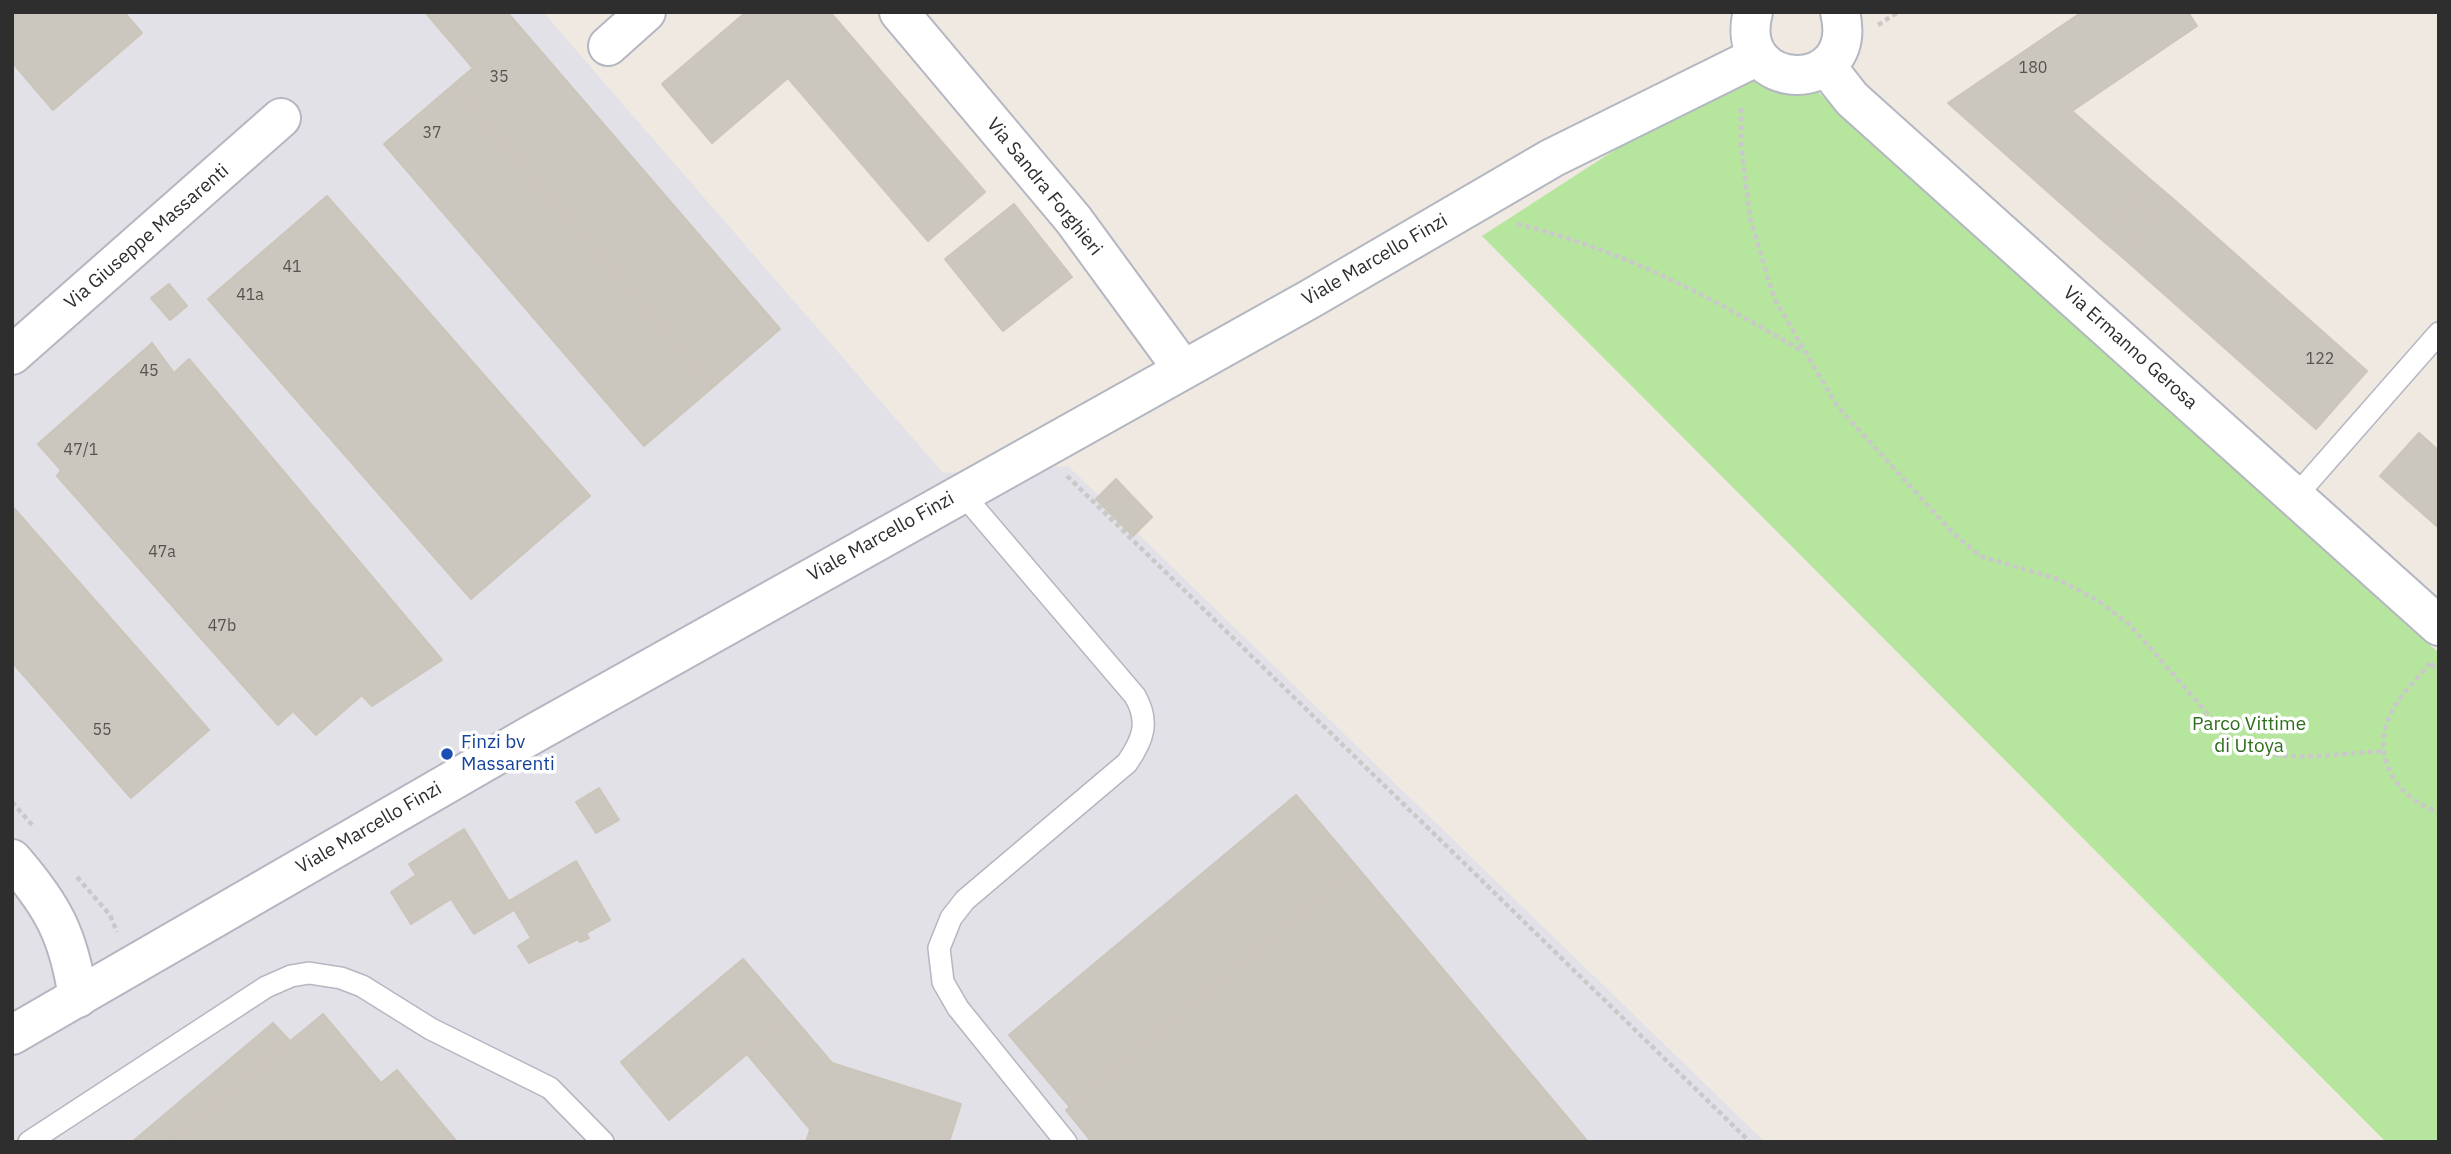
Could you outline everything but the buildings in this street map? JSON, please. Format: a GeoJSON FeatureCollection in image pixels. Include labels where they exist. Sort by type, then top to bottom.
{"type":"FeatureCollection","features":[{"type":"Feature","properties":{"kind":"street"},"geometry":{"type":"LineString","coordinates":[[608,46],[646,12]]}},
{"type":"Feature","properties":{"kind":"street","name":"Via Sandra Forghieri"},"geometry":{"type":"LineString","coordinates":[[900,12],[1073,219],[1182,368]]}},
{"type":"Feature","properties":{"kind":"street"},"geometry":{"type":"LineString","coordinates":[[1754,12],[1750,25],[1751,41],[1758,56],[1768,67],[1782,75],[1806,75],[1826,66],[1836,55],[1842,41],[1844,26],[1840,12]]}},
{"type":"Feature","properties":{"kind":"street","name":"Viale Marcello Finzi"},"geometry":{"type":"LineString","coordinates":[[12,1035],[533,734],[1182,368],[1310,299],[1552,158],[1758,56]]}},
{"type":"Feature","properties":{"kind":"street","name":"Via Ermanno Gerosa"},"geometry":{"type":"LineString","coordinates":[[1826,66],[1852,99],[2295,497],[2429,640]]}},
{"type":"Feature","properties":{"kind":"street","name":"Via Giuseppe Massarenti"},"geometry":{"type":"LineString","coordinates":[[12,355],[281,118]]}},
{"type":"Feature","properties":{"kind":"street"},"geometry":{"type":"LineString","coordinates":[[12,859],[44,895],[58,922],[73,963],[78,998]]}},
{"type":"Feature","properties":{"kind":"lane"},"geometry":{"type":"LineString","coordinates":[[2295,497],[2439,333]]}},
{"type":"Feature","properties":{"kind":"lane"},"geometry":{"type":"LineString","coordinates":[[961,492],[1135,696],[1143,710],[1145,724],[1139,745],[1127,763],[965,900],[951,918],[939,948],[943,982],[958,1008],[1066,1142]]}},
{"type":"Feature","properties":{"kind":"lane"},"geometry":{"type":"LineString","coordinates":[[29,1142],[266,987],[291,976],[309,973],[341,978],[362,986],[431,1029],[550,1088],[603,1142]]}},
{"type":"Feature","properties":{"kind":"path"},"geometry":{"type":"LineString","coordinates":[[1740,94],[1741,144],[1750,218],[1774,298],[1802,351],[1837,406],[1952,532],[1980,555],[2057,579],[2097,600],[2130,625],[2231,740],[2249,751],[2274,755],[2384,751]]}},
{"type":"Feature","properties":{"kind":"path"},"geometry":{"type":"LineString","coordinates":[[1524,216],[1513,223],[1574,238],[1652,269],[1802,351]]}},
{"type":"Feature","properties":{"kind":"path"},"geometry":{"type":"LineString","coordinates":[[1039,449],[1750,1142]]}},
{"type":"Feature","properties":{"kind":"path"},"geometry":{"type":"LineString","coordinates":[[2429,640],[2430,663],[2398,701],[2388,719],[2384,751],[2393,780],[2406,795],[2423,807],[2439,812]]}},
{"type":"Feature","properties":{"kind":"path"},"geometry":{"type":"LineString","coordinates":[[2430,663],[2439,671]]}},
{"type":"Feature","properties":{"kind":"shaded area"},"geometry":{"type":"Polygon","coordinates":[[[12,12],[543,12],[943,473],[1068,466],[1765,1142],[12,1142],[12,12]]]}},
{"type":"Feature","properties":{"kind":"green space","name":"Parco Vittime di Utoya"},"geometry":{"type":"Polygon","coordinates":[[[1743,67],[1818,92],[2439,653],[2439,1142],[2386,1142],[1482,236],[1743,67]]]}},
{"type":"Feature","properties":{"kind":"place","name":"Finzi bv Massarenti"},"geometry":{"type":"Point","coordinates":[447,754]}}]}
